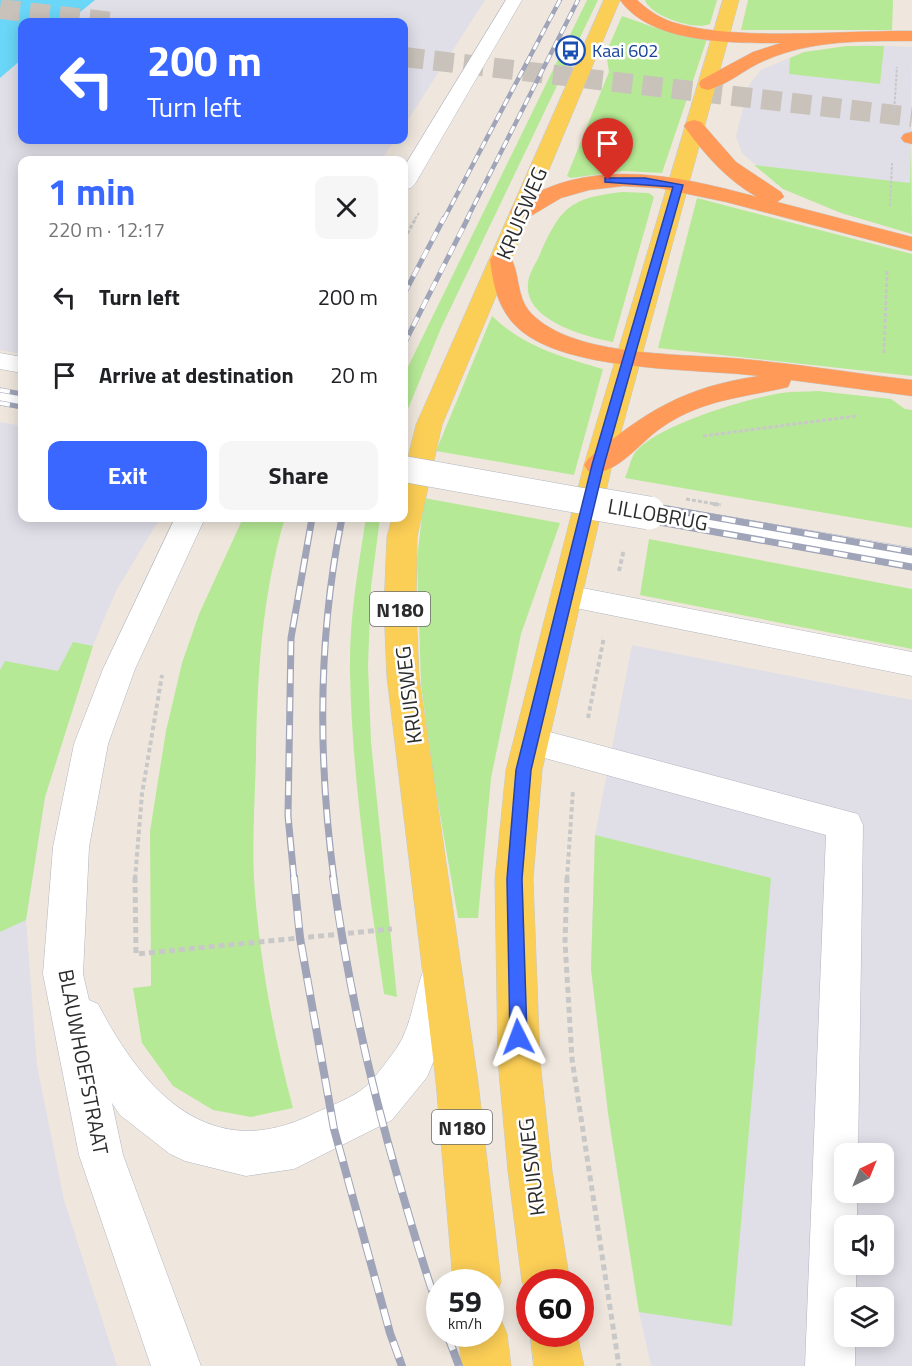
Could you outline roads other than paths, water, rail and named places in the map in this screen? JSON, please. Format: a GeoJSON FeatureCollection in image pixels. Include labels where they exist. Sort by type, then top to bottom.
{"type":"FeatureCollection","features":[{"type":"Feature","properties":{"kind":"highway"},"geometry":{"type":"LineString","coordinates":[[628,0],[640,16],[659,25],[721,36],[905,36]]}},
{"type":"Feature","properties":{"kind":"highway"},"geometry":{"type":"LineString","coordinates":[[708,84],[739,64],[790,44],[851,36]]}},
{"type":"Feature","properties":{"kind":"highway"},"geometry":{"type":"LineString","coordinates":[[694,126],[713,152],[752,187],[832,223]]}},
{"type":"Feature","properties":{"kind":"highway"},"geometry":{"type":"LineString","coordinates":[[521,212],[538,200],[559,191],[608,180],[645,180],[723,194],[912,244]]}},
{"type":"Feature","properties":{"kind":"highway"},"geometry":{"type":"LineString","coordinates":[[501,260],[505,290],[513,307],[535,329],[569,346],[631,356],[753,367],[912,388]]}},
{"type":"Feature","properties":{"kind":"highway"},"geometry":{"type":"LineString","coordinates":[[598,465],[671,410],[713,393],[776,381],[825,378]]}},
{"type":"Feature","properties":{"kind":"main road","name":"KRUISWEG"},"geometry":{"type":"LineString","coordinates":[[408,512],[429,425],[612,0]]}},
{"type":"Feature","properties":{"kind":"main road","name":"KRUISWEG"},"geometry":{"type":"LineString","coordinates":[[544,1269],[530,1171],[521,1083],[514,879],[524,770],[598,465],[731,0]]}},
{"type":"Feature","properties":{"kind":"main road","name":"KRUISWEG"},"geometry":{"type":"LineString","coordinates":[[406,522],[402,537],[400,608],[403,677],[457,1082],[476,1269]]}},
{"type":"Feature","properties":{"kind":"main road"},"geometry":{"type":"LineString","coordinates":[[484,1347],[486,1366]]}},
{"type":"Feature","properties":{"kind":"main road"},"geometry":{"type":"LineString","coordinates":[[555,1347],[559,1366]]}},
{"type":"Feature","properties":{"kind":"street"},"geometry":{"type":"LineString","coordinates":[[408,177],[514,0]]}},
{"type":"Feature","properties":{"kind":"street"},"geometry":{"type":"LineString","coordinates":[[0,361],[18,364]]}},
{"type":"Feature","properties":{"kind":"street"},"geometry":{"type":"LineString","coordinates":[[0,397],[18,400]]}},
{"type":"Feature","properties":{"kind":"street","name":"LILLOBRUG"},"geometry":{"type":"LineString","coordinates":[[408,470],[912,560]]}},
{"type":"Feature","properties":{"kind":"street","name":"BLAUWHOEFSTRAAT"},"geometry":{"type":"LineString","coordinates":[[176,1366],[102,1155],[63,974],[71,847],[91,744],[119,669],[188,522]]}},
{"type":"Feature","properties":{"kind":"street"},"geometry":{"type":"LineString","coordinates":[[567,596],[912,664]]}},
{"type":"Feature","properties":{"kind":"street"},"geometry":{"type":"LineString","coordinates":[[531,741],[845,825],[830,1366]]}},
{"type":"Feature","properties":{"kind":"street"},"geometry":{"type":"LineString","coordinates":[[63,974],[102,1054],[135,1100],[185,1139],[246,1154],[294,1147],[377,1105],[412,1062],[429,1022],[441,973]]}},
{"type":"Feature","properties":{"kind":"water"},"geometry":{"type":"Polygon","coordinates":[[[0,0],[95,0],[73,18],[18,18],[18,62],[0,78],[0,0]]]}},
{"type":"Feature","properties":{"kind":"tunnel"},"geometry":{"type":"LineString","coordinates":[[0,9],[78,18]]}},
{"type":"Feature","properties":{"kind":"tunnel"},"geometry":{"type":"LineString","coordinates":[[408,57],[912,117]]}},
{"type":"Feature","properties":{"kind":"railway"},"geometry":{"type":"LineString","coordinates":[[444,219],[560,0]]}},
{"type":"Feature","properties":{"kind":"railway"},"geometry":{"type":"LineString","coordinates":[[467,219],[578,0]]}},
{"type":"Feature","properties":{"kind":"railway"},"geometry":{"type":"LineString","coordinates":[[408,286],[444,218]]}},
{"type":"Feature","properties":{"kind":"railway"},"geometry":{"type":"LineString","coordinates":[[408,336],[468,218]]}},
{"type":"Feature","properties":{"kind":"railway"},"geometry":{"type":"LineString","coordinates":[[0,390],[18,393]]}},
{"type":"Feature","properties":{"kind":"railway"},"geometry":{"type":"LineString","coordinates":[[0,403],[18,406]]}},
{"type":"Feature","properties":{"kind":"railway"},"geometry":{"type":"LineString","coordinates":[[408,463],[647,505]]}},
{"type":"Feature","properties":{"kind":"railway"},"geometry":{"type":"LineString","coordinates":[[408,477],[566,505]]}},
{"type":"Feature","properties":{"kind":"railway"},"geometry":{"type":"LineString","coordinates":[[558,504],[912,567]]}},
{"type":"Feature","properties":{"kind":"railway"},"geometry":{"type":"LineString","coordinates":[[639,504],[912,552]]}},
{"type":"Feature","properties":{"kind":"railway"},"geometry":{"type":"LineString","coordinates":[[294,879],[288,816],[291,638],[311,522]]}},
{"type":"Feature","properties":{"kind":"railway"},"geometry":{"type":"LineString","coordinates":[[334,879],[325,789],[323,698],[328,607],[341,522]]}},
{"type":"Feature","properties":{"kind":"railway"},"geometry":{"type":"LineString","coordinates":[[294,877],[300,938],[334,1129],[390,1333],[402,1366]]}},
{"type":"Feature","properties":{"kind":"railway"},"geometry":{"type":"LineString","coordinates":[[333,877],[352,992],[369,1069],[426,1273]]}},
{"type":"Feature","properties":{"kind":"railway"},"geometry":{"type":"LineString","coordinates":[[452,1347],[459,1366]]}},
{"type":"Feature","properties":{"kind":"place","name":"Kaai 602"},"geometry":{"type":"Point","coordinates":[571,50]}}]}
